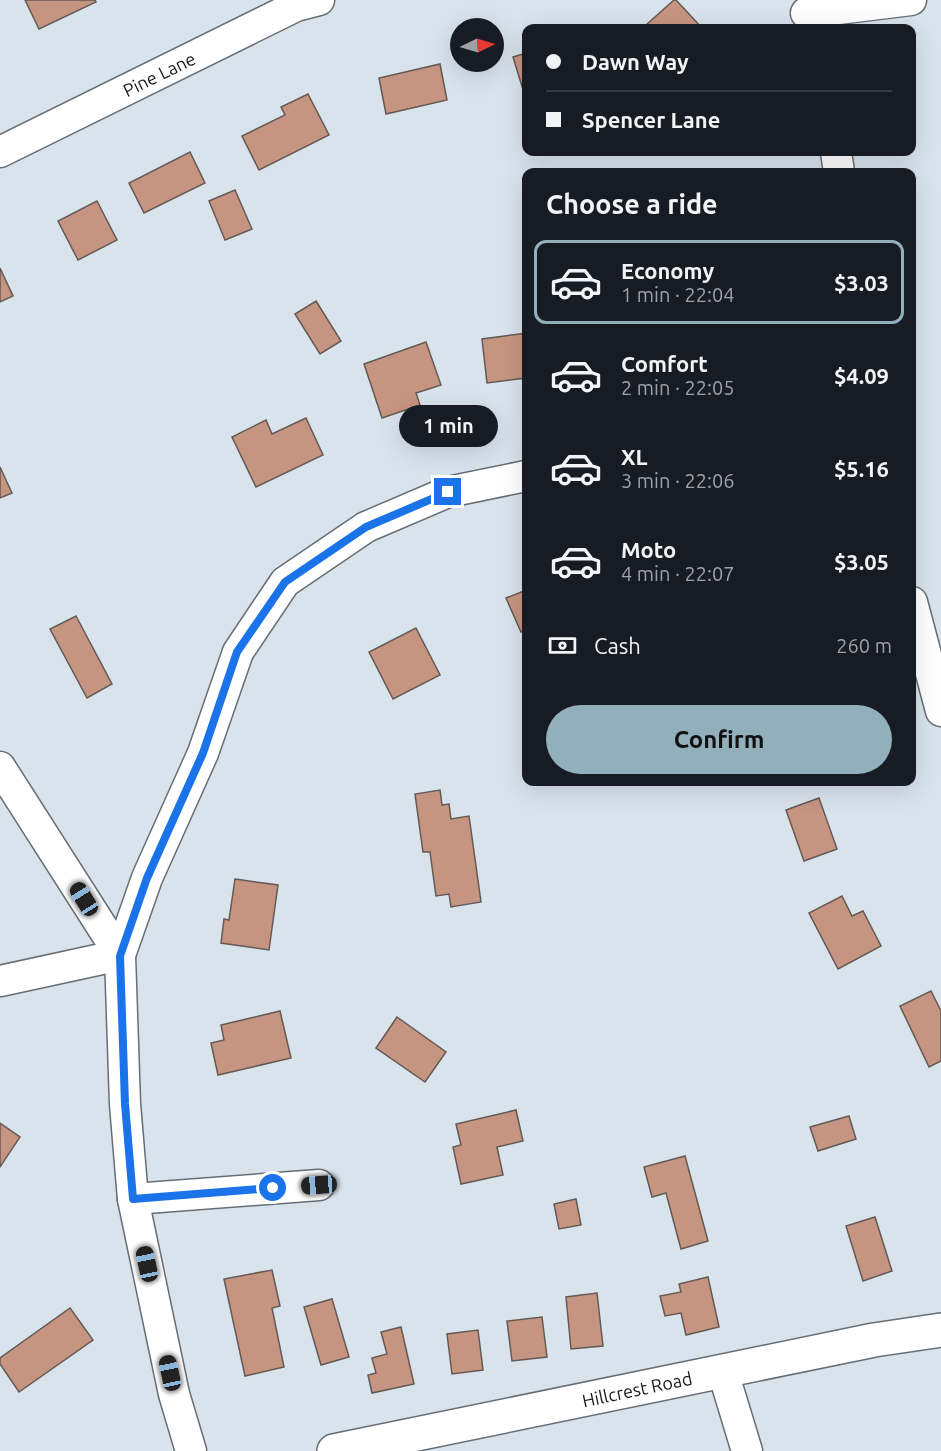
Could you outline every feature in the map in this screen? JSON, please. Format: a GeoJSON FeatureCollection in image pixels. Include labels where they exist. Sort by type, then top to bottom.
{"type":"FeatureCollection","features":[{"type":"Feature","properties":{"kind":"main road","name":"Hillcrest Road"},"geometry":{"type":"LineString","coordinates":[[334,1451],[874,1340],[941,1330]]}},
{"type":"Feature","properties":{"kind":"street","name":"Pine Lane"},"geometry":{"type":"LineString","coordinates":[[0,152],[296,6],[319,0]]}},
{"type":"Feature","properties":{"kind":"street"},"geometry":{"type":"LineString","coordinates":[[805,14],[911,0]]}},
{"type":"Feature","properties":{"kind":"street"},"geometry":{"type":"LineString","coordinates":[[191,1451],[174,1394],[133,1199],[125,1104],[120,956],[147,878],[203,753],[237,652],[285,582],[366,527],[448,492],[522,477]]}},
{"type":"Feature","properties":{"kind":"street"},"geometry":{"type":"LineString","coordinates":[[916,617],[941,711]]}},
{"type":"Feature","properties":{"kind":"street"},"geometry":{"type":"LineString","coordinates":[[0,767],[120,956]]}},
{"type":"Feature","properties":{"kind":"street"},"geometry":{"type":"LineString","coordinates":[[0,981],[120,956]]}},
{"type":"Feature","properties":{"kind":"street"},"geometry":{"type":"LineString","coordinates":[[133,1199],[319,1185]]}},
{"type":"Feature","properties":{"kind":"street"},"geometry":{"type":"LineString","coordinates":[[723,1372],[747,1451]]}},
{"type":"Feature","properties":{"kind":"building"},"geometry":{"type":"Polygon","coordinates":[[[25,0],[95,0],[96,2],[39,29],[25,0]]]}},
{"type":"Feature","properties":{"kind":"building"},"geometry":{"type":"Polygon","coordinates":[[[676,0],[698,24],[647,24],[676,0]]]}},
{"type":"Feature","properties":{"kind":"building"},"geometry":{"type":"Polygon","coordinates":[[[522,54],[522,86],[513,57],[522,54]]]}},
{"type":"Feature","properties":{"kind":"building"},"geometry":{"type":"Polygon","coordinates":[[[440,64],[447,100],[386,114],[379,78],[440,64]]]}},
{"type":"Feature","properties":{"kind":"building"},"geometry":{"type":"Polygon","coordinates":[[[308,94],[329,135],[259,170],[242,136],[285,115],[281,107],[308,94]]]}},
{"type":"Feature","properties":{"kind":"building"},"geometry":{"type":"Polygon","coordinates":[[[190,152],[205,183],[144,213],[129,183],[190,152]]]}},
{"type":"Feature","properties":{"kind":"building"},"geometry":{"type":"Polygon","coordinates":[[[235,190],[252,229],[225,240],[209,201],[235,190]]]}},
{"type":"Feature","properties":{"kind":"building"},"geometry":{"type":"Polygon","coordinates":[[[97,201],[117,240],[78,260],[58,221],[97,201]]]}},
{"type":"Feature","properties":{"kind":"building"},"geometry":{"type":"Polygon","coordinates":[[[0,268],[13,296],[0,302],[0,268]]]}},
{"type":"Feature","properties":{"kind":"building"},"geometry":{"type":"Polygon","coordinates":[[[316,301],[341,341],[320,354],[295,314],[316,301]]]}},
{"type":"Feature","properties":{"kind":"building"},"geometry":{"type":"Polygon","coordinates":[[[522,334],[522,379],[487,383],[482,339],[522,334]]]}},
{"type":"Feature","properties":{"kind":"building"},"geometry":{"type":"Polygon","coordinates":[[[426,342],[441,385],[416,393],[420,405],[382,418],[364,364],[426,342]]]}},
{"type":"Feature","properties":{"kind":"building"},"geometry":{"type":"Polygon","coordinates":[[[306,418],[323,455],[256,487],[232,437],[266,420],[272,434],[306,418]]]}},
{"type":"Feature","properties":{"kind":"building"},"geometry":{"type":"Polygon","coordinates":[[[0,467],[12,493],[0,498],[0,467]]]}},
{"type":"Feature","properties":{"kind":"building"},"geometry":{"type":"Polygon","coordinates":[[[522,592],[522,632],[521,632],[506,598],[522,592]]]}},
{"type":"Feature","properties":{"kind":"building"},"geometry":{"type":"Polygon","coordinates":[[[76,616],[112,684],[87,698],[50,629],[76,616]]]}},
{"type":"Feature","properties":{"kind":"building"},"geometry":{"type":"Polygon","coordinates":[[[416,628],[440,675],[393,699],[369,652],[416,628]]]}},
{"type":"Feature","properties":{"kind":"building"},"geometry":{"type":"Polygon","coordinates":[[[440,790],[442,805],[449,804],[451,819],[469,816],[481,902],[451,907],[449,894],[436,896],[430,852],[423,852],[415,794],[440,790]]]}},
{"type":"Feature","properties":{"kind":"building"},"geometry":{"type":"Polygon","coordinates":[[[819,798],[837,849],[804,861],[786,810],[819,798]]]}},
{"type":"Feature","properties":{"kind":"building"},"geometry":{"type":"Polygon","coordinates":[[[235,879],[278,885],[269,950],[221,943],[224,919],[229,920],[235,879]]]}},
{"type":"Feature","properties":{"kind":"building"},"geometry":{"type":"Polygon","coordinates":[[[842,896],[852,916],[863,911],[881,946],[838,969],[809,913],[842,896]]]}},
{"type":"Feature","properties":{"kind":"building"},"geometry":{"type":"Polygon","coordinates":[[[931,991],[941,1011],[941,1061],[929,1067],[900,1006],[931,991]]]}},
{"type":"Feature","properties":{"kind":"building"},"geometry":{"type":"Polygon","coordinates":[[[280,1011],[291,1058],[218,1075],[211,1043],[224,1040],[221,1025],[280,1011]]]}},
{"type":"Feature","properties":{"kind":"building"},"geometry":{"type":"Polygon","coordinates":[[[397,1017],[446,1052],[425,1082],[376,1048],[397,1017]]]}},
{"type":"Feature","properties":{"kind":"building"},"geometry":{"type":"Polygon","coordinates":[[[516,1110],[523,1141],[497,1147],[503,1175],[461,1184],[453,1147],[461,1145],[456,1124],[516,1110]]]}},
{"type":"Feature","properties":{"kind":"building"},"geometry":{"type":"Polygon","coordinates":[[[849,1116],[856,1139],[818,1151],[810,1127],[849,1116]]]}},
{"type":"Feature","properties":{"kind":"building"},"geometry":{"type":"Polygon","coordinates":[[[0,1123],[20,1137],[0,1167],[0,1123]]]}},
{"type":"Feature","properties":{"kind":"building"},"geometry":{"type":"Polygon","coordinates":[[[685,1156],[708,1241],[681,1249],[666,1193],[652,1197],[644,1167],[685,1156]]]}},
{"type":"Feature","properties":{"kind":"building"},"geometry":{"type":"Polygon","coordinates":[[[576,1199],[581,1225],[559,1229],[554,1204],[576,1199]]]}},
{"type":"Feature","properties":{"kind":"building"},"geometry":{"type":"Polygon","coordinates":[[[875,1217],[892,1271],[863,1281],[846,1226],[875,1217]]]}},
{"type":"Feature","properties":{"kind":"building"},"geometry":{"type":"Polygon","coordinates":[[[272,1270],[280,1306],[272,1308],[284,1367],[245,1376],[224,1279],[272,1270]]]}},
{"type":"Feature","properties":{"kind":"building"},"geometry":{"type":"Polygon","coordinates":[[[708,1277],[719,1327],[686,1335],[681,1313],[665,1316],[660,1296],[681,1292],[679,1284],[708,1277]]]}},
{"type":"Feature","properties":{"kind":"building"},"geometry":{"type":"Polygon","coordinates":[[[597,1293],[603,1346],[571,1349],[566,1297],[597,1293]]]}},
{"type":"Feature","properties":{"kind":"building"},"geometry":{"type":"Polygon","coordinates":[[[332,1299],[349,1357],[321,1365],[304,1307],[332,1299]]]}},
{"type":"Feature","properties":{"kind":"building"},"geometry":{"type":"Polygon","coordinates":[[[70,1308],[93,1340],[19,1392],[0,1364],[0,1358],[70,1308]]]}},
{"type":"Feature","properties":{"kind":"building"},"geometry":{"type":"Polygon","coordinates":[[[542,1317],[547,1357],[512,1361],[507,1321],[542,1317]]]}},
{"type":"Feature","properties":{"kind":"building"},"geometry":{"type":"Polygon","coordinates":[[[401,1327],[414,1384],[372,1393],[368,1375],[376,1373],[372,1358],[387,1354],[381,1332],[401,1327]]]}},
{"type":"Feature","properties":{"kind":"building"},"geometry":{"type":"Polygon","coordinates":[[[478,1330],[483,1370],[452,1374],[447,1334],[478,1330]]]}},
{"type":"Feature","properties":{"kind":"route"},"geometry":{"type":"LineString","coordinates":[[273,1188],[133,1199],[125,1104],[120,956],[147,878],[203,753],[237,652],[285,582],[366,527],[448,492]]}}]}
